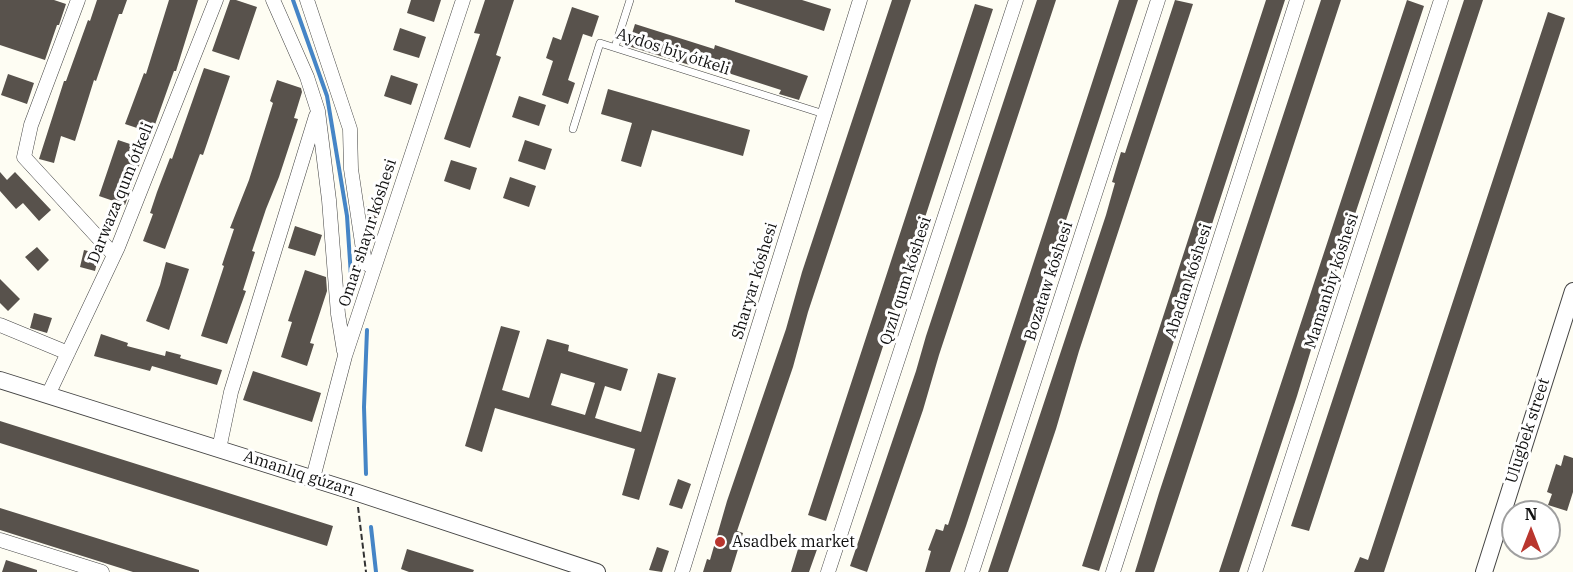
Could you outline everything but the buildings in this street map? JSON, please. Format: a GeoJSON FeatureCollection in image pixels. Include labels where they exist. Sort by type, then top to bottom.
{"type":"FeatureCollection","features":[{"type":"Feature","properties":{"kind":"street"},"geometry":{"type":"LineString","coordinates":[[78,0],[31,125],[24,157],[114,255]]}},
{"type":"Feature","properties":{"kind":"street","name":"Darwaza qum ótkeli"},"geometry":{"type":"LineString","coordinates":[[48,395],[114,255],[216,0]]}},
{"type":"Feature","properties":{"kind":"street"},"geometry":{"type":"LineString","coordinates":[[273,0],[307,77],[318,111],[329,200],[338,314],[345,356]]}},
{"type":"Feature","properties":{"kind":"street"},"geometry":{"type":"LineString","coordinates":[[308,0],[350,129],[351,169],[365,263],[373,267]]}},
{"type":"Feature","properties":{"kind":"street","name":"Omar shayır kóshesi"},"geometry":{"type":"LineString","coordinates":[[313,478],[345,356],[463,0]]}},
{"type":"Feature","properties":{"kind":"street","name":"Qızıl qum kóshesi"},"geometry":{"type":"LineString","coordinates":[[828,572],[1016,0]]}},
{"type":"Feature","properties":{"kind":"street","name":"Bozataw kóshesi"},"geometry":{"type":"LineString","coordinates":[[972,572],[1158,0]]}},
{"type":"Feature","properties":{"kind":"street","name":"Abadan kóshesi"},"geometry":{"type":"LineString","coordinates":[[1113,572],[1297,0]]}},
{"type":"Feature","properties":{"kind":"street","name":"Mamanbiy kóshesi"},"geometry":{"type":"LineString","coordinates":[[1255,572],[1441,0]]}},
{"type":"Feature","properties":{"kind":"street","name":"Sharyar kóshesi"},"geometry":{"type":"LineString","coordinates":[[682,572],[858,1]]}},
{"type":"Feature","properties":{"kind":"street"},"geometry":{"type":"LineString","coordinates":[[219,449],[231,392],[318,111]]}},
{"type":"Feature","properties":{"kind":"street","name":"Ulugbek street"},"geometry":{"type":"LineString","coordinates":[[1484,572],[1573,291]]}},
{"type":"Feature","properties":{"kind":"street"},"geometry":{"type":"LineString","coordinates":[[0,325],[68,353]]}},
{"type":"Feature","properties":{"kind":"street","name":"Amanlıq gúzarı"},"geometry":{"type":"LineString","coordinates":[[0,380],[313,478],[597,572]]}},
{"type":"Feature","properties":{"kind":"street"},"geometry":{"type":"LineString","coordinates":[[0,540],[102,572]]}},
{"type":"Feature","properties":{"kind":"lane"},"geometry":{"type":"LineString","coordinates":[[615,47],[630,0]]}},
{"type":"Feature","properties":{"kind":"lane","name":"Aydos biy ótkeli"},"geometry":{"type":"LineString","coordinates":[[573,129],[600,43],[824,114]]}},
{"type":"Feature","properties":{"kind":"path"},"geometry":{"type":"LineString","coordinates":[[358,507],[366,572]]}},
{"type":"Feature","properties":{"kind":"waterway"},"geometry":{"type":"LineString","coordinates":[[293,0],[327,96],[347,216],[352,291]]}},
{"type":"Feature","properties":{"kind":"waterway"},"geometry":{"type":"LineString","coordinates":[[366,474],[364,407],[367,330]]}},
{"type":"Feature","properties":{"kind":"waterway"},"geometry":{"type":"LineString","coordinates":[[371,527],[376,572]]}},
{"type":"Feature","properties":{"kind":"place","name":"Asadbek market"},"geometry":{"type":"Point","coordinates":[720,542]}}]}
